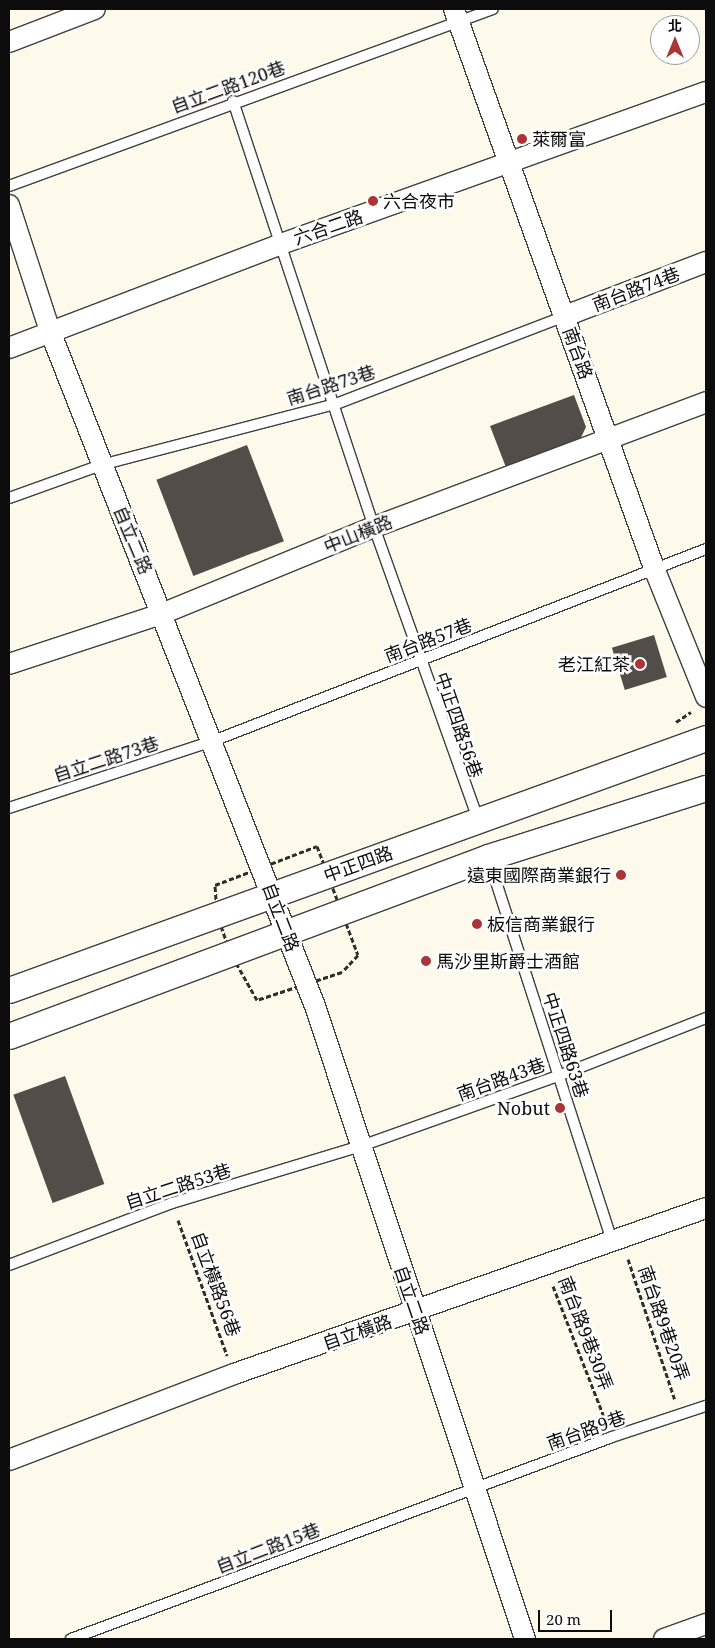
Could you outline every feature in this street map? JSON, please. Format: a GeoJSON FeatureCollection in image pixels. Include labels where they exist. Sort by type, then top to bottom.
{"type":"FeatureCollection","features":[{"type":"Feature","properties":{"kind":"street"},"geometry":{"type":"LineString","coordinates":[[9,42],[95,9]]}},
{"type":"Feature","properties":{"kind":"street","name":"南台路"},"geometry":{"type":"LineString","coordinates":[[457,15],[654,568],[706,697]]}},
{"type":"Feature","properties":{"kind":"street","name":"六合二路"},"geometry":{"type":"LineString","coordinates":[[9,348],[281,244],[510,164],[706,92]]}},
{"type":"Feature","properties":{"kind":"street","name":"自立二路"},"geometry":{"type":"LineString","coordinates":[[9,205],[50,331],[101,465],[164,613],[287,933],[476,1487],[525,1639]]}},
{"type":"Feature","properties":{"kind":"street","name":"南台路74巷"},"geometry":{"type":"LineString","coordinates":[[565,316],[706,262]]}},
{"type":"Feature","properties":{"kind":"street","name":"中山橫路"},"geometry":{"type":"LineString","coordinates":[[9,664],[164,613],[374,526],[608,437],[706,402]]}},
{"type":"Feature","properties":{"kind":"street","name":"中正四路"},"geometry":{"type":"LineString","coordinates":[[9,990],[706,738]]}},
{"type":"Feature","properties":{"kind":"street"},"geometry":{"type":"LineString","coordinates":[[9,1036],[488,857],[706,788]]}},
{"type":"Feature","properties":{"kind":"street","name":"自立橫路"},"geometry":{"type":"LineString","coordinates":[[9,1460],[234,1374],[546,1268],[706,1208]]}},
{"type":"Feature","properties":{"kind":"street"},"geometry":{"type":"LineString","coordinates":[[664,1639],[706,1624]]}},
{"type":"Feature","properties":{"kind":"lane","name":"自立二路120巷"},"geometry":{"type":"LineString","coordinates":[[9,186],[457,15],[493,9]]}},
{"type":"Feature","properties":{"kind":"lane","name":"中正四路56巷"},"geometry":{"type":"LineString","coordinates":[[233,101],[336,404],[374,526],[420,661],[478,819]]}},
{"type":"Feature","properties":{"kind":"lane","name":"南台路73巷"},"geometry":{"type":"LineString","coordinates":[[9,498],[101,465],[336,404],[565,316]]}},
{"type":"Feature","properties":{"kind":"lane","name":"南台路57巷"},"geometry":{"type":"LineString","coordinates":[[213,741],[706,549]]}},
{"type":"Feature","properties":{"kind":"lane","name":"自立二路73巷"},"geometry":{"type":"LineString","coordinates":[[9,808],[213,741]]}},
{"type":"Feature","properties":{"kind":"lane","name":"中正四路63巷"},"geometry":{"type":"LineString","coordinates":[[488,857],[558,1076],[617,1242]]}},
{"type":"Feature","properties":{"kind":"lane","name":"南台路43巷"},"geometry":{"type":"LineString","coordinates":[[361,1146],[558,1076],[706,1018]]}},
{"type":"Feature","properties":{"kind":"lane","name":"自立二路53巷"},"geometry":{"type":"LineString","coordinates":[[9,1265],[172,1203],[361,1146]]}},
{"type":"Feature","properties":{"kind":"lane","name":"南台路9巷"},"geometry":{"type":"LineString","coordinates":[[476,1487],[612,1437],[706,1406]]}},
{"type":"Feature","properties":{"kind":"lane","name":"自立二路15巷"},"geometry":{"type":"LineString","coordinates":[[71,1639],[476,1487]]}},
{"type":"Feature","properties":{"kind":"path","name":"自立橫路56巷"},"geometry":{"type":"LineString","coordinates":[[172,1203],[234,1374]]}},
{"type":"Feature","properties":{"kind":"path","name":"南台路9巷20弄"},"geometry":{"type":"LineString","coordinates":[[617,1242],[680,1415]]}},
{"type":"Feature","properties":{"kind":"path","name":"南台路9巷30弄"},"geometry":{"type":"LineString","coordinates":[[546,1268],[612,1437]]}},
{"type":"Feature","properties":{"kind":"building"},"geometry":{"type":"Polygon","coordinates":[[[574,395],[586,427],[578,444],[507,470],[490,426],[574,395]]]}},
{"type":"Feature","properties":{"kind":"building"},"geometry":{"type":"Polygon","coordinates":[[[247,445],[284,541],[193,576],[156,480],[247,445]]]}},
{"type":"Feature","properties":{"kind":"building","name":"老江紅茶"},"geometry":{"type":"Polygon","coordinates":[[[654,635],[667,677],[625,690],[612,648],[654,635]]]}},
{"type":"Feature","properties":{"kind":"building"},"geometry":{"type":"Polygon","coordinates":[[[65,1076],[104,1184],[53,1203],[13,1095],[65,1076]]]}},
{"type":"Feature","properties":{"kind":"place","name":"萊爾富"},"geometry":{"type":"Point","coordinates":[522,139]}},
{"type":"Feature","properties":{"kind":"place","name":"六合夜市"},"geometry":{"type":"Point","coordinates":[373,201]}},
{"type":"Feature","properties":{"kind":"place","name":"老江紅茶"},"geometry":{"type":"Point","coordinates":[640,664]}},
{"type":"Feature","properties":{"kind":"place","name":"遠東國際商業銀行"},"geometry":{"type":"Point","coordinates":[621,875]}},
{"type":"Feature","properties":{"kind":"place","name":"板信商業銀行"},"geometry":{"type":"Point","coordinates":[477,924]}},
{"type":"Feature","properties":{"kind":"place","name":"馬沙里斯爵士酒館"},"geometry":{"type":"Point","coordinates":[426,961]}},
{"type":"Feature","properties":{"kind":"place","name":"Nobut"},"geometry":{"type":"Point","coordinates":[560,1108]}}]}
